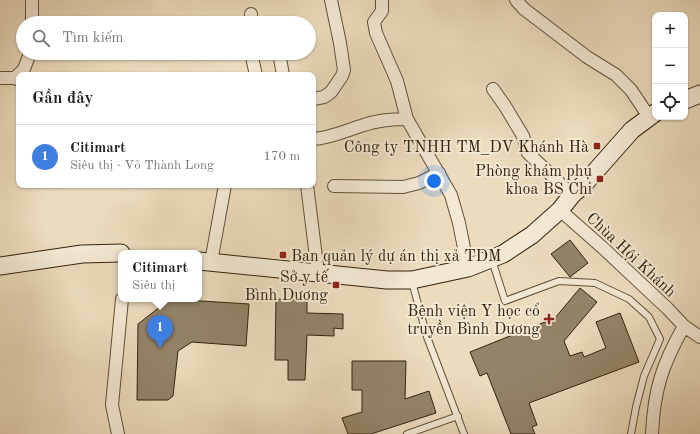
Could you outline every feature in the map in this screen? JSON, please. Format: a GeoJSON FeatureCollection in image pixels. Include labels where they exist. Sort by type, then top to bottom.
{"type":"FeatureCollection","features":[{"type":"Feature","properties":{"kind":"main road"},"geometry":{"type":"LineString","coordinates":[[688,99],[700,94]]}},
{"type":"Feature","properties":{"kind":"main road"},"geometry":{"type":"LineString","coordinates":[[205,262],[387,280],[412,280],[468,268],[503,254],[532,235],[560,210],[632,130],[652,115]]}},
{"type":"Feature","properties":{"kind":"main road"},"geometry":{"type":"LineString","coordinates":[[1,263],[82,254],[118,253]]}},
{"type":"Feature","properties":{"kind":"street"},"geometry":{"type":"LineString","coordinates":[[32,0],[32,16]]}},
{"type":"Feature","properties":{"kind":"street"},"geometry":{"type":"LineString","coordinates":[[316,98],[324,97],[331,92],[342,76],[344,70],[331,0]]}},
{"type":"Feature","properties":{"kind":"street"},"geometry":{"type":"LineString","coordinates":[[382,0],[382,11],[374,22],[375,28],[397,81],[407,119],[451,195],[459,223],[468,268]]}},
{"type":"Feature","properties":{"kind":"street"},"geometry":{"type":"LineString","coordinates":[[516,0],[524,9],[587,57],[616,75],[652,115]]}},
{"type":"Feature","properties":{"kind":"street"},"geometry":{"type":"LineString","coordinates":[[22,72],[27,60]]}},
{"type":"Feature","properties":{"kind":"street"},"geometry":{"type":"LineString","coordinates":[[253,60],[255,72]]}},
{"type":"Feature","properties":{"kind":"street"},"geometry":{"type":"LineString","coordinates":[[280,60],[282,72]]}},
{"type":"Feature","properties":{"kind":"street"},"geometry":{"type":"LineString","coordinates":[[0,78],[16,79]]}},
{"type":"Feature","properties":{"kind":"street"},"geometry":{"type":"LineString","coordinates":[[493,89],[523,136],[528,153],[572,195]]}},
{"type":"Feature","properties":{"kind":"street"},"geometry":{"type":"LineString","coordinates":[[316,139],[329,137],[342,131],[366,124],[407,119]]}},
{"type":"Feature","properties":{"kind":"street"},"geometry":{"type":"LineString","coordinates":[[334,186],[403,187],[418,183],[439,173]]}},
{"type":"Feature","properties":{"kind":"street"},"geometry":{"type":"LineString","coordinates":[[205,262],[224,188]]}},
{"type":"Feature","properties":{"kind":"street"},"geometry":{"type":"LineString","coordinates":[[307,188],[318,273]]}},
{"type":"Feature","properties":{"kind":"street","name":"Chùa Hội Khánh"},"geometry":{"type":"LineString","coordinates":[[560,210],[615,259],[684,326],[700,337]]}},
{"type":"Feature","properties":{"kind":"street"},"geometry":{"type":"LineString","coordinates":[[118,434],[112,405],[122,302]]}},
{"type":"Feature","properties":{"kind":"street"},"geometry":{"type":"LineString","coordinates":[[652,434],[653,410],[658,382],[669,352],[684,326]]}},
{"type":"Feature","properties":{"kind":"lane"},"geometry":{"type":"LineString","coordinates":[[492,259],[505,301],[559,282],[595,283],[629,299],[649,317],[660,339],[644,376],[631,434]]}},
{"type":"Feature","properties":{"kind":"lane"},"geometry":{"type":"LineString","coordinates":[[412,280],[427,337],[464,434]]}},
{"type":"Feature","properties":{"kind":"lane"},"geometry":{"type":"LineString","coordinates":[[406,434],[458,416]]}},
{"type":"Feature","properties":{"kind":"building"},"geometry":{"type":"Polygon","coordinates":[[[570,240],[588,263],[570,277],[551,254],[570,240]]]}},
{"type":"Feature","properties":{"kind":"building"},"geometry":{"type":"Polygon","coordinates":[[[580,288],[597,302],[564,341],[570,356],[582,352],[584,357],[606,348],[596,322],[620,313],[639,362],[529,403],[537,425],[532,427],[535,434],[511,434],[487,373],[480,376],[470,352],[555,318],[580,288]]]}},
{"type":"Feature","properties":{"kind":"building"},"geometry":{"type":"Polygon","coordinates":[[[276,299],[307,300],[307,313],[343,314],[343,329],[334,328],[334,336],[307,335],[305,380],[288,380],[288,360],[275,360],[276,299]]]}},
{"type":"Feature","properties":{"kind":"building"},"geometry":{"type":"Polygon","coordinates":[[[202,301],[249,304],[246,346],[192,342],[178,351],[173,396],[168,400],[137,400],[138,324],[166,302],[202,301]]]}},
{"type":"Feature","properties":{"kind":"building"},"geometry":{"type":"Polygon","coordinates":[[[352,361],[406,361],[405,399],[429,391],[436,413],[371,434],[348,434],[342,418],[362,412],[362,390],[352,390],[352,361]]]}},
{"type":"Feature","properties":{"kind":"place","name":"Công ty TNHH TM_DV Khánh Hà"},"geometry":{"type":"Point","coordinates":[597,146]}},
{"type":"Feature","properties":{"kind":"place","name":"Phòng khám phụ khoa BS Chi"},"geometry":{"type":"Point","coordinates":[600,179]}},
{"type":"Feature","properties":{"kind":"place","name":"Ban quản lý dự án thị xả TDM"},"geometry":{"type":"Point","coordinates":[283,255]}},
{"type":"Feature","properties":{"kind":"place","name":"Sở y tế Bình Dương"},"geometry":{"type":"Point","coordinates":[336,285]}},
{"type":"Feature","properties":{"kind":"place","name":"Bệnh viện Y học cổ truyền Bình Dương"},"geometry":{"type":"Point","coordinates":[549,319]}},
{"type":"Feature","properties":{"kind":"place","name":"Citimart"},"geometry":{"type":"Point","coordinates":[160,348]}}]}
